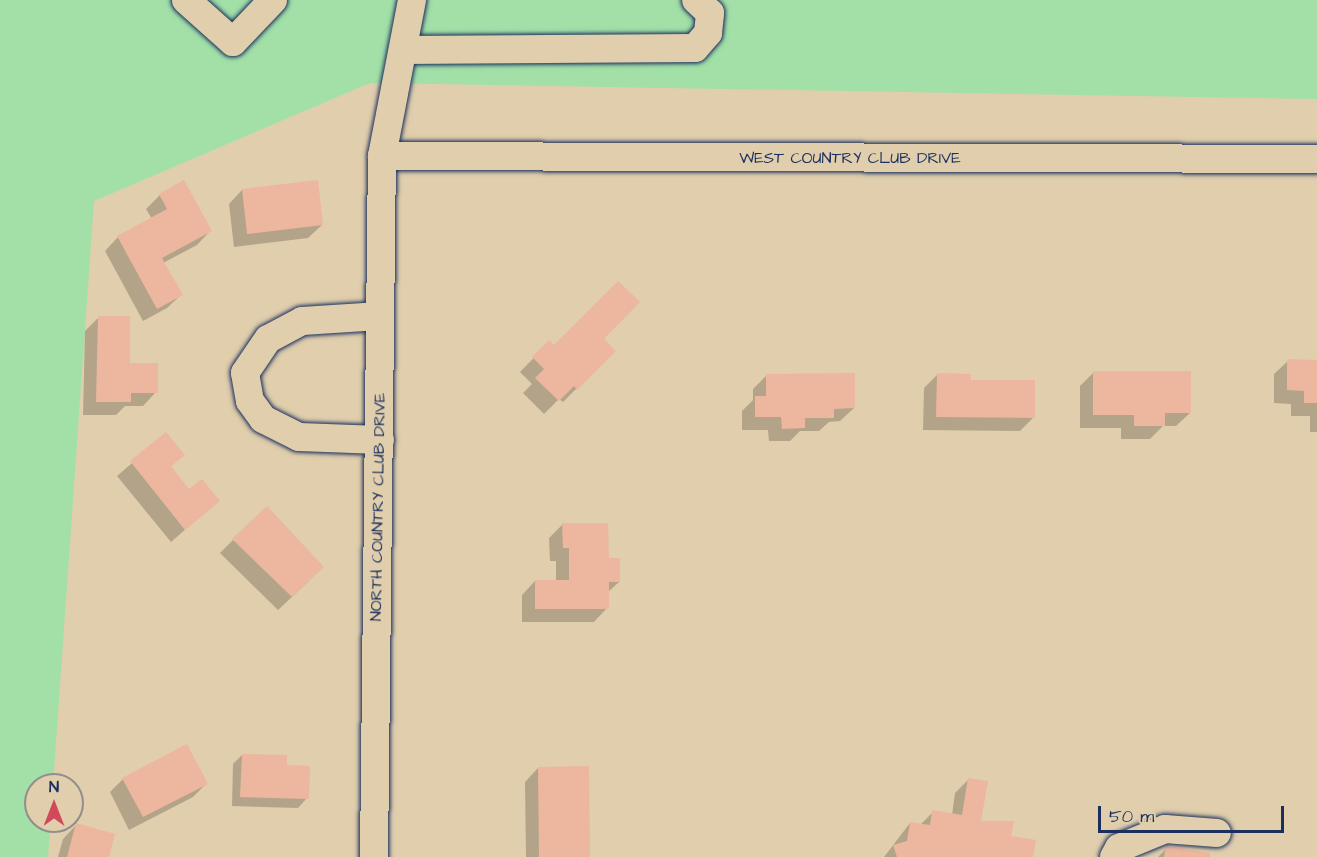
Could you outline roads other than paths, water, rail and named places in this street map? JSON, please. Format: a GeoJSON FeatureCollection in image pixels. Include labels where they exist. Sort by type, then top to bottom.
{"type":"FeatureCollection","features":[{"type":"Feature","properties":{"kind":"street"},"geometry":{"type":"LineString","coordinates":[[186,0],[233,42],[273,0]]}},
{"type":"Feature","properties":{"kind":"street","name":"NORTH COUNTRY CLUB DRIVE"},"geometry":{"type":"LineString","coordinates":[[374,857],[382,156],[412,0]]}},
{"type":"Feature","properties":{"kind":"street"},"geometry":{"type":"LineString","coordinates":[[403,50],[695,48],[708,33],[710,13],[696,0]]}},
{"type":"Feature","properties":{"kind":"street","name":"WEST COUNTRY CLUB DRIVE"},"geometry":{"type":"LineString","coordinates":[[382,156],[1317,159]]}},
{"type":"Feature","properties":{"kind":"street"},"geometry":{"type":"LineString","coordinates":[[380,316],[302,321],[268,339],[245,373],[250,401],[263,419],[299,437],[380,440]]}},
{"type":"Feature","properties":{"kind":"street"},"geometry":{"type":"LineString","coordinates":[[1114,857],[1119,848],[1165,829],[1217,833]]}}]}
